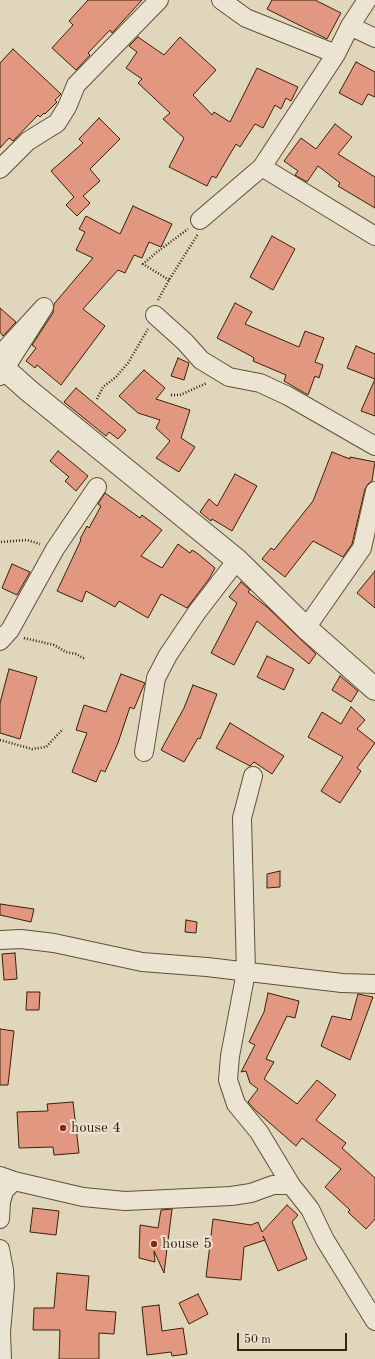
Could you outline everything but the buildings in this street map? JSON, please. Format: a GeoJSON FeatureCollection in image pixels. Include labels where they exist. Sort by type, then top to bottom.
{"type":"FeatureCollection","features":[{"type":"Feature","properties":{"kind":"street"},"geometry":{"type":"LineString","coordinates":[[0,170],[28,141],[57,123],[67,107],[76,85],[159,0]]}},
{"type":"Feature","properties":{"kind":"street"},"geometry":{"type":"LineString","coordinates":[[221,0],[246,18],[336,54]]}},
{"type":"Feature","properties":{"kind":"street"},"geometry":{"type":"LineString","coordinates":[[200,220],[262,167],[336,54],[356,14],[368,0]]}},
{"type":"Feature","properties":{"kind":"street"},"geometry":{"type":"LineString","coordinates":[[356,14],[375,38]]}},
{"type":"Feature","properties":{"kind":"street"},"geometry":{"type":"LineString","coordinates":[[262,167],[375,236]]}},
{"type":"Feature","properties":{"kind":"street"},"geometry":{"type":"LineString","coordinates":[[0,355],[44,307],[0,376]]}},
{"type":"Feature","properties":{"kind":"street"},"geometry":{"type":"LineString","coordinates":[[155,315],[186,342],[201,360],[229,377],[260,383],[288,396],[375,446]]}},
{"type":"Feature","properties":{"kind":"street"},"geometry":{"type":"LineString","coordinates":[[0,365],[28,390],[237,560],[306,628],[375,689]]}},
{"type":"Feature","properties":{"kind":"street"},"geometry":{"type":"LineString","coordinates":[[5,636],[55,549],[97,487]]}},
{"type":"Feature","properties":{"kind":"street"},"geometry":{"type":"LineString","coordinates":[[306,628],[362,548],[375,491]]}},
{"type":"Feature","properties":{"kind":"street"},"geometry":{"type":"LineString","coordinates":[[144,752],[156,678],[168,655],[197,612],[237,560]]}},
{"type":"Feature","properties":{"kind":"street"},"geometry":{"type":"LineString","coordinates":[[253,776],[242,818],[246,972],[230,1056],[228,1080],[236,1104],[259,1132],[291,1185],[310,1209],[325,1240],[375,1321]]}},
{"type":"Feature","properties":{"kind":"street"},"geometry":{"type":"LineString","coordinates":[[0,940],[21,939],[54,943],[142,962],[342,983],[375,984]]}},
{"type":"Feature","properties":{"kind":"street"},"geometry":{"type":"LineString","coordinates":[[0,1219],[1,1202],[7,1178],[83,1197],[125,1202],[231,1196],[251,1193],[273,1185],[291,1185]]}},
{"type":"Feature","properties":{"kind":"street"},"geometry":{"type":"LineString","coordinates":[[0,1249],[5,1286],[1,1353]]}},
{"type":"Feature","properties":{"kind":"path"},"geometry":{"type":"LineString","coordinates":[[169,280],[143,264],[200,220]]}},
{"type":"Feature","properties":{"kind":"path"},"geometry":{"type":"LineString","coordinates":[[171,395],[180,396],[204,384],[229,377]]}},
{"type":"Feature","properties":{"kind":"path"},"geometry":{"type":"LineString","coordinates":[[1,542],[27,540],[55,549]]}},
{"type":"Feature","properties":{"kind":"path"},"geometry":{"type":"LineString","coordinates":[[5,636],[41,641],[54,645],[66,652],[76,654],[84,659]]}},
{"type":"Feature","properties":{"kind":"path"},"geometry":{"type":"LineString","coordinates":[[0,740],[32,749],[46,747],[63,729]]}},
{"type":"Feature","properties":{"kind":"place","name":"house 4"},"geometry":{"type":"Point","coordinates":[63,1128]}},
{"type":"Feature","properties":{"kind":"place","name":"house 5"},"geometry":{"type":"Point","coordinates":[154,1244]}}]}
